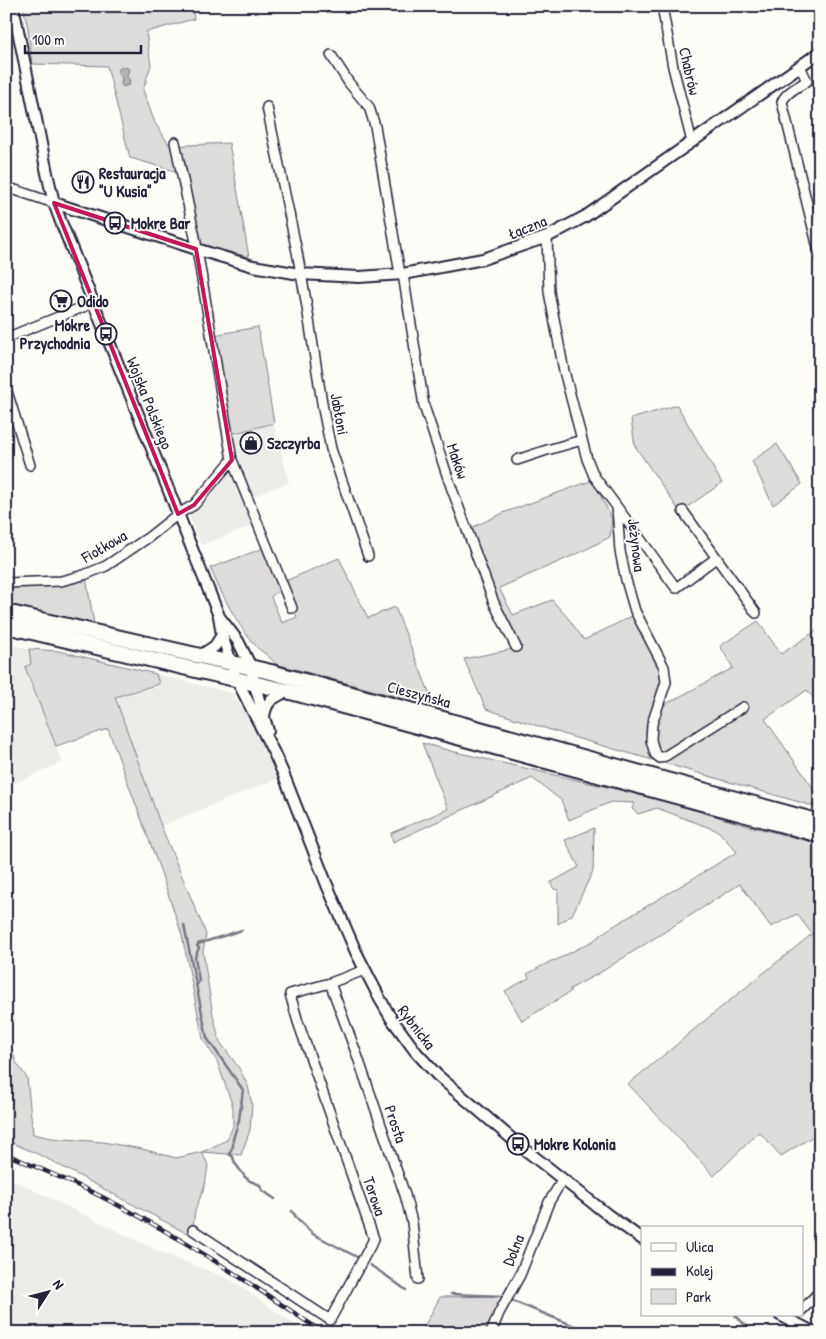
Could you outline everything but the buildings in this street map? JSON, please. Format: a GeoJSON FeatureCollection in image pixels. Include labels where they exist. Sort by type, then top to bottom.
{"type":"FeatureCollection","features":[{"type":"Feature","properties":{"kind":"main road","name":"Cieszyńska"},"geometry":{"type":"LineString","coordinates":[[6,612],[251,667],[820,822]]}},
{"type":"Feature","properties":{"kind":"main road","name":"Cieszyńska"},"geometry":{"type":"LineString","coordinates":[[6,626],[254,682],[820,835]]}},
{"type":"Feature","properties":{"kind":"street","name":"Wojska Polskiego"},"geometry":{"type":"LineString","coordinates":[[13,6],[54,203],[219,616],[222,635],[236,678]]}},
{"type":"Feature","properties":{"kind":"street","name":"Chabrów"},"geometry":{"type":"LineString","coordinates":[[662,6],[673,67],[692,142]]}},
{"type":"Feature","properties":{"kind":"street","name":"Łączna"},"geometry":{"type":"LineString","coordinates":[[54,203],[253,266],[300,274],[359,277],[401,274],[482,259],[547,237],[586,216],[820,52]]}},
{"type":"Feature","properties":{"kind":"street","name":"Maków"},"geometry":{"type":"LineString","coordinates":[[331,56],[348,83],[369,107],[375,126],[424,406],[494,603],[516,647]]}},
{"type":"Feature","properties":{"kind":"street"},"geometry":{"type":"LineString","coordinates":[[800,66],[807,81],[789,93],[782,102],[820,256]]}},
{"type":"Feature","properties":{"kind":"street","name":"Jabłoni"},"geometry":{"type":"LineString","coordinates":[[267,107],[297,252],[331,449],[368,556]]}},
{"type":"Feature","properties":{"kind":"street"},"geometry":{"type":"LineString","coordinates":[[175,142],[196,249],[232,460],[292,608]]}},
{"type":"Feature","properties":{"kind":"street"},"geometry":{"type":"LineString","coordinates":[[6,187],[54,203]]}},
{"type":"Feature","properties":{"kind":"street","name":"Jeżynowa"},"geometry":{"type":"LineString","coordinates":[[547,237],[550,292],[564,370],[587,459],[594,476],[617,506],[620,551],[635,611],[664,667],[666,682],[652,724],[652,740],[655,754],[660,758],[667,755],[743,707]]}},
{"type":"Feature","properties":{"kind":"street"},"geometry":{"type":"LineString","coordinates":[[6,338],[94,303]]}},
{"type":"Feature","properties":{"kind":"street"},"geometry":{"type":"LineString","coordinates":[[6,388],[30,464]]}},
{"type":"Feature","properties":{"kind":"street"},"geometry":{"type":"LineString","coordinates":[[517,460],[582,440]]}},
{"type":"Feature","properties":{"kind":"street"},"geometry":{"type":"LineString","coordinates":[[178,514],[194,505],[232,460]]}},
{"type":"Feature","properties":{"kind":"street"},"geometry":{"type":"LineString","coordinates":[[617,506],[676,588],[716,558]]}},
{"type":"Feature","properties":{"kind":"street"},"geometry":{"type":"LineString","coordinates":[[683,511],[756,613]]}},
{"type":"Feature","properties":{"kind":"street","name":"Fiołkowa"},"geometry":{"type":"LineString","coordinates":[[6,583],[61,581],[84,575],[106,566],[149,537],[178,514]]}},
{"type":"Feature","properties":{"kind":"street","name":"Wojska Polskiego"},"geometry":{"type":"LineString","coordinates":[[219,616],[238,641],[251,667],[254,682]]}},
{"type":"Feature","properties":{"kind":"street"},"geometry":{"type":"LineString","coordinates":[[200,656],[215,646],[222,635]]}},
{"type":"Feature","properties":{"kind":"street","name":"Rybnicka"},"geometry":{"type":"LineString","coordinates":[[236,678],[274,752],[346,930],[365,970],[404,1038],[425,1063],[491,1121],[608,1215],[641,1238]]}},
{"type":"Feature","properties":{"kind":"street","name":"Rybnicka"},"geometry":{"type":"LineString","coordinates":[[254,682],[274,752]]}},
{"type":"Feature","properties":{"kind":"street"},"geometry":{"type":"LineString","coordinates":[[264,716],[271,699],[287,691]]}},
{"type":"Feature","properties":{"kind":"street","name":"Torowa"},"geometry":{"type":"LineString","coordinates":[[192,1230],[330,1320],[374,1239],[298,1022],[290,994],[330,983],[365,970]]}},
{"type":"Feature","properties":{"kind":"street","name":"Prosta"},"geometry":{"type":"LineString","coordinates":[[330,983],[405,1195],[412,1222],[418,1279]]}},
{"type":"Feature","properties":{"kind":"street","name":"Dolna"},"geometry":{"type":"LineString","coordinates":[[491,1333],[499,1313],[520,1275],[549,1202],[563,1179]]}},
{"type":"Feature","properties":{"kind":"street"},"geometry":{"type":"LineString","coordinates":[[804,1308],[820,1291]]}},
{"type":"Feature","properties":{"kind":"street"},"geometry":{"type":"LineString","coordinates":[[796,1319],[815,1333]]}},
{"type":"Feature","properties":{"kind":"highlighted area"},"geometry":{"type":"Polygon","coordinates":[[[54,203],[196,249],[232,460],[194,505],[178,514],[54,203]]]}},
{"type":"Feature","properties":{"kind":"shaded area"},"geometry":{"type":"Polygon","coordinates":[[[120,67],[129,69],[127,76],[130,81],[129,85],[123,87],[121,84],[122,78],[118,72],[120,67]]]}},
{"type":"Feature","properties":{"kind":"shaded area"},"geometry":{"type":"Polygon","coordinates":[[[274,423],[289,482],[245,500],[255,525],[201,545],[185,505],[192,501],[229,456],[231,434],[274,423]]]}},
{"type":"Feature","properties":{"kind":"shaded area"},"geometry":{"type":"Polygon","coordinates":[[[6,643],[29,649],[31,664],[26,667],[62,762],[14,784],[6,765],[6,643]]]}},
{"type":"Feature","properties":{"kind":"shaded area"},"geometry":{"type":"Polygon","coordinates":[[[156,674],[232,693],[258,731],[279,778],[161,826],[115,697],[159,685],[156,674]]]}},
{"type":"Feature","properties":{"kind":"shaded area"},"geometry":{"type":"Polygon","coordinates":[[[9,1178],[156,1250],[231,1280],[307,1333],[6,1333],[6,1183],[9,1178]]]}},
{"type":"Feature","properties":{"kind":"green space"},"geometry":{"type":"Polygon","coordinates":[[[23,6],[192,6],[194,19],[146,32],[151,65],[143,90],[155,123],[170,146],[229,143],[249,257],[199,244],[185,174],[130,158],[107,66],[32,64],[28,28],[23,6]]]}},
{"type":"Feature","properties":{"kind":"green space"},"geometry":{"type":"Polygon","coordinates":[[[258,327],[274,423],[231,434],[214,335],[258,327]]]}},
{"type":"Feature","properties":{"kind":"green space"},"geometry":{"type":"Polygon","coordinates":[[[677,405],[722,483],[680,512],[635,446],[631,419],[677,405]]]}},
{"type":"Feature","properties":{"kind":"green space"},"geometry":{"type":"Polygon","coordinates":[[[777,444],[802,484],[773,505],[752,461],[777,444]]]}},
{"type":"Feature","properties":{"kind":"green space"},"geometry":{"type":"Polygon","coordinates":[[[593,480],[612,519],[610,537],[579,553],[499,588],[513,615],[552,600],[584,640],[632,616],[662,669],[664,705],[733,668],[720,646],[758,621],[781,654],[820,628],[820,706],[807,690],[765,719],[820,798],[820,808],[569,736],[486,709],[464,659],[513,649],[470,552],[480,550],[471,528],[503,513],[593,480]]]}},
{"type":"Feature","properties":{"kind":"green space"},"geometry":{"type":"Polygon","coordinates":[[[264,548],[281,588],[271,597],[282,623],[297,617],[283,582],[339,558],[368,618],[395,607],[435,707],[276,664],[258,648],[246,635],[210,568],[264,548]]]}},
{"type":"Feature","properties":{"kind":"green space"},"geometry":{"type":"Polygon","coordinates":[[[86,577],[94,624],[6,604],[6,585],[86,577]]]}},
{"type":"Feature","properties":{"kind":"green space"},"geometry":{"type":"Polygon","coordinates":[[[29,649],[59,651],[156,674],[159,684],[115,697],[161,826],[206,934],[203,952],[213,1015],[220,1042],[239,1068],[248,1086],[252,1104],[250,1130],[241,1155],[202,1152],[227,1140],[233,1126],[233,1107],[217,1061],[203,1039],[182,935],[108,729],[56,746],[25,667],[31,664],[29,649]]]}},
{"type":"Feature","properties":{"kind":"green space"},"geometry":{"type":"Polygon","coordinates":[[[422,743],[650,797],[745,825],[820,844],[820,1132],[781,1156],[759,1132],[714,1176],[628,1084],[812,934],[797,914],[771,927],[740,884],[601,972],[570,989],[570,992],[522,1021],[505,991],[529,978],[527,974],[593,941],[607,930],[737,852],[718,831],[657,808],[638,814],[632,809],[634,803],[611,802],[569,820],[561,800],[532,778],[393,842],[391,833],[448,809],[422,743]]]}},
{"type":"Feature","properties":{"kind":"green space"},"geometry":{"type":"Polygon","coordinates":[[[594,828],[593,871],[572,915],[558,924],[558,890],[554,889],[550,883],[579,867],[565,840],[594,828]]]}},
{"type":"Feature","properties":{"kind":"green space"},"geometry":{"type":"Polygon","coordinates":[[[6,1033],[16,1062],[27,1078],[33,1134],[52,1138],[103,1142],[142,1149],[176,1158],[202,1152],[208,1165],[205,1185],[195,1211],[193,1226],[186,1233],[44,1157],[6,1140],[6,1033]]]}},
{"type":"Feature","properties":{"kind":"green space"},"geometry":{"type":"Polygon","coordinates":[[[505,1296],[488,1333],[464,1333],[453,1328],[450,1333],[421,1333],[440,1297],[505,1296]]]}},
{"type":"Feature","properties":{"kind":"waterway"},"geometry":{"type":"LineString","coordinates":[[184,925],[207,1038],[243,1090],[239,1120],[233,1139],[233,1146],[229,1154],[233,1157],[245,1177],[260,1185],[262,1190],[275,1199]]}},
{"type":"Feature","properties":{"kind":"waterway"},"geometry":{"type":"LineString","coordinates":[[197,985],[199,981],[195,957],[199,948],[198,944],[242,930]]}},
{"type":"Feature","properties":{"kind":"waterway"},"geometry":{"type":"LineString","coordinates":[[292,1211],[298,1220],[313,1234],[357,1257]]}},
{"type":"Feature","properties":{"kind":"waterway"},"geometry":{"type":"LineString","coordinates":[[370,1265],[406,1290]]}},
{"type":"Feature","properties":{"kind":"waterway"},"geometry":{"type":"LineString","coordinates":[[451,1294],[503,1296]]}},
{"type":"Feature","properties":{"kind":"waterway"},"geometry":{"type":"LineString","coordinates":[[510,1300],[592,1333]]}},
{"type":"Feature","properties":{"kind":"waterway"},"geometry":{"type":"LineString","coordinates":[[736,1316],[753,1333]]}},
{"type":"Feature","properties":{"kind":"railway"},"geometry":{"type":"LineString","coordinates":[[6,1154],[89,1190],[158,1227],[269,1296],[324,1333]]}},
{"type":"Feature","properties":{"kind":"place","name":"Restauracja \"U Kusia\""},"geometry":{"type":"Point","coordinates":[83,182]}},
{"type":"Feature","properties":{"kind":"place","name":"Mokre Bar"},"geometry":{"type":"Point","coordinates":[115,223]}},
{"type":"Feature","properties":{"kind":"place","name":"Odido"},"geometry":{"type":"Point","coordinates":[61,301]}},
{"type":"Feature","properties":{"kind":"place","name":"Mokre Przychodnia"},"geometry":{"type":"Point","coordinates":[106,334]}},
{"type":"Feature","properties":{"kind":"place","name":"Szczyrba"},"geometry":{"type":"Point","coordinates":[251,443]}},
{"type":"Feature","properties":{"kind":"place","name":"Mokre Kolonia"},"geometry":{"type":"Point","coordinates":[518,1144]}}]}
